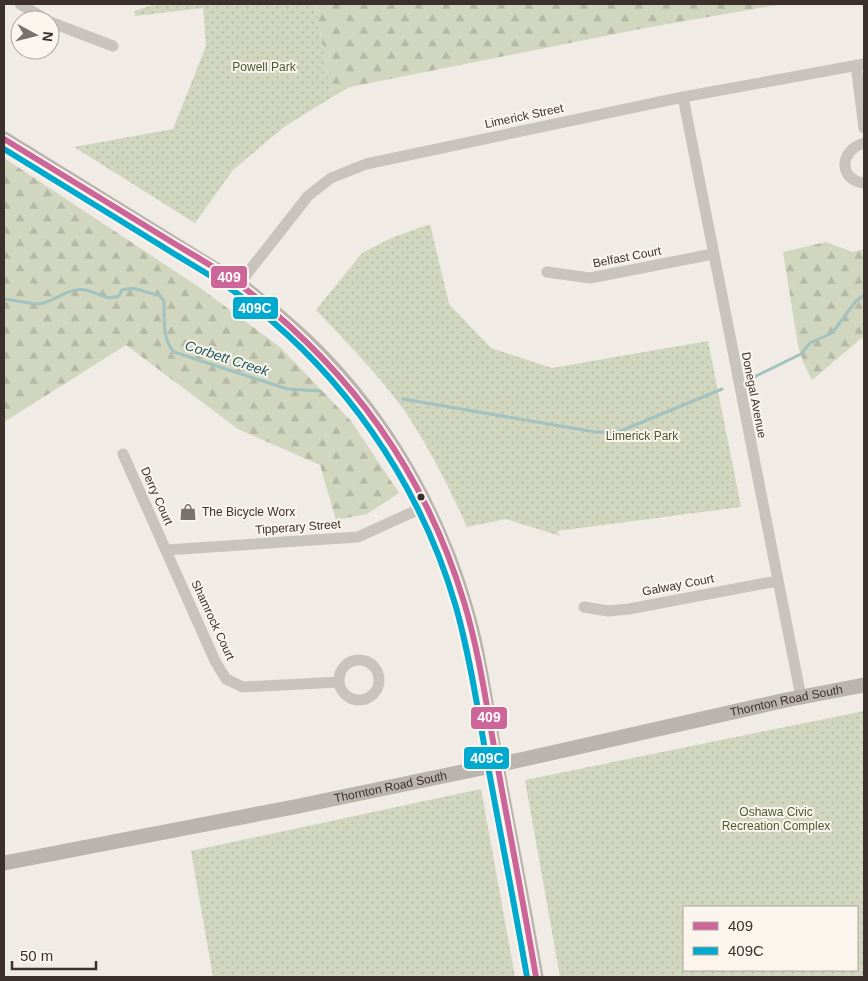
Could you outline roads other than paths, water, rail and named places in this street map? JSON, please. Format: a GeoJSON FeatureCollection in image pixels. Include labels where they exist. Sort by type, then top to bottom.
{"type":"FeatureCollection","features":[{"type":"Feature","properties":{"kind":"main road"},"geometry":{"type":"LineString","coordinates":[[4,139],[239,284],[299,334],[340,375],[399,456],[426,506],[448,556],[474,639],[536,977]]}},
{"type":"Feature","properties":{"kind":"main road","name":"Thornton Road South"},"geometry":{"type":"LineString","coordinates":[[4,863],[294,807],[864,685]]}},
{"type":"Feature","properties":{"kind":"street"},"geometry":{"type":"LineString","coordinates":[[60,25],[113,46]]}},
{"type":"Feature","properties":{"kind":"street"},"geometry":{"type":"LineString","coordinates":[[860,64],[864,128]]}},
{"type":"Feature","properties":{"kind":"street","name":"Limerick Street"},"geometry":{"type":"LineString","coordinates":[[239,284],[308,196],[331,178],[366,164],[683,97],[860,64]]}},
{"type":"Feature","properties":{"kind":"street","name":"Donegal Avenue"},"geometry":{"type":"LineString","coordinates":[[683,97],[801,697]]}},
{"type":"Feature","properties":{"kind":"street"},"geometry":{"type":"LineString","coordinates":[[864,143],[850,150],[845,166],[849,175],[854,180],[864,183]]}},
{"type":"Feature","properties":{"kind":"street","name":"Belfast Court"},"geometry":{"type":"LineString","coordinates":[[547,272],[590,278],[713,254]]}},
{"type":"Feature","properties":{"kind":"street","name":"Derry Court"},"geometry":{"type":"LineString","coordinates":[[122,454],[166,550]]}},
{"type":"Feature","properties":{"kind":"street","name":"Tipperary Street"},"geometry":{"type":"LineString","coordinates":[[166,550],[358,537],[426,506]]}},
{"type":"Feature","properties":{"kind":"street","name":"Shamrock Court"},"geometry":{"type":"LineString","coordinates":[[166,550],[215,661],[226,679],[243,687],[339,682]]}},
{"type":"Feature","properties":{"kind":"street","name":"Galway Court"},"geometry":{"type":"LineString","coordinates":[[584,607],[608,611],[629,609],[777,581]]}},
{"type":"Feature","properties":{"kind":"waterway","name":"Corbett Creek"},"geometry":{"type":"LineString","coordinates":[[4,299],[39,304],[79,290],[110,297],[119,296],[122,290],[128,289],[158,294],[164,301],[165,334],[174,352],[288,389],[320,391]]}},
{"type":"Feature","properties":{"kind":"waterway","name":"Corbett Creek"},"geometry":{"type":"LineString","coordinates":[[752,378],[801,354],[810,343],[832,333],[856,301],[864,295]]}},
{"type":"Feature","properties":{"kind":"waterway","name":"Corbett Creek"},"geometry":{"type":"LineString","coordinates":[[403,399],[595,432],[618,432],[722,389]]}},
{"type":"Feature","properties":{"kind":"place","name":"The Bicycle Worx"},"geometry":{"type":"Point","coordinates":[188,512]}},
{"type":"Feature","properties":{"kind":"park label","name":"Powell Park"},"geometry":{"type":"Point","coordinates":[264,67]}},
{"type":"Feature","properties":{"kind":"park label","name":"Limerick Park"},"geometry":{"type":"Point","coordinates":[642,436]}},
{"type":"Feature","properties":{"kind":"park label","name":"Oshawa Civic Recreation Complex"},"geometry":{"type":"Point","coordinates":[776,819]}}]}
